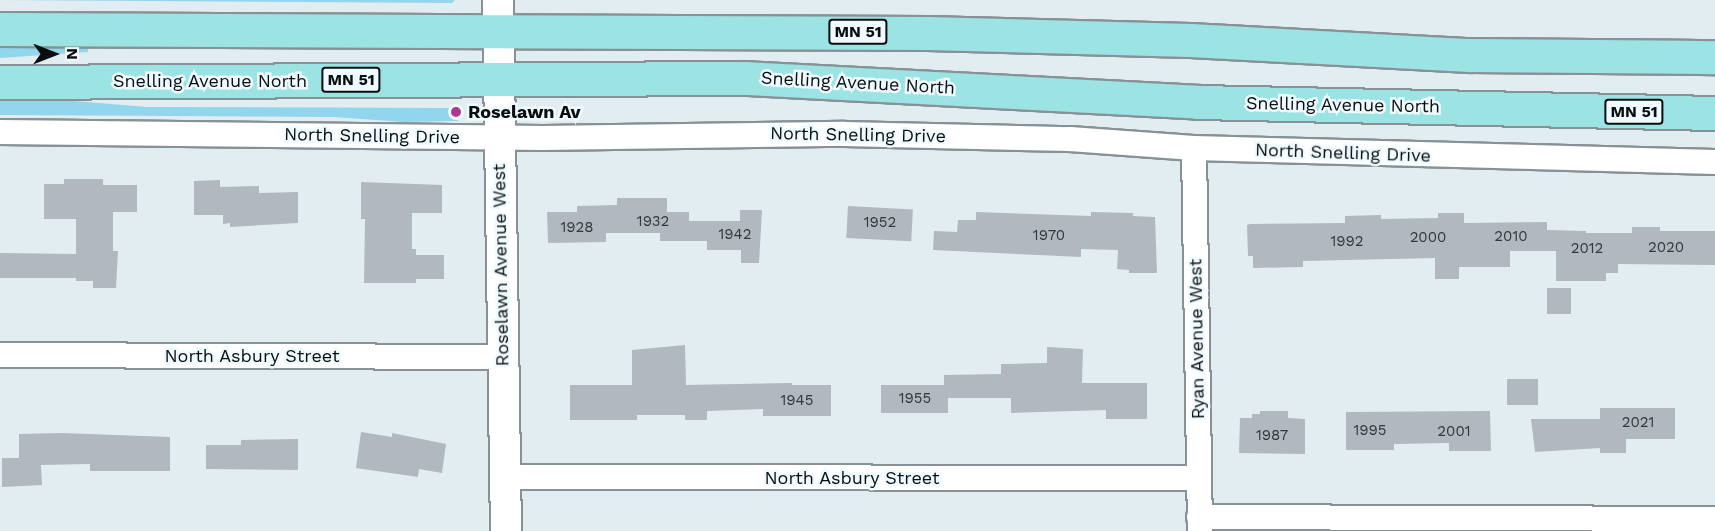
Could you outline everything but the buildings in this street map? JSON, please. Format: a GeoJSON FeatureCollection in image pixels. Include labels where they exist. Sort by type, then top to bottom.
{"type":"FeatureCollection","features":[{"type":"Feature","properties":{"kind":"main road","name":"MN 51"},"geometry":{"type":"LineString","coordinates":[[0,28],[498,15],[927,33],[1190,40],[1470,55],[1715,57]]}},
{"type":"Feature","properties":{"kind":"main road","name":"Snelling Avenue North"},"geometry":{"type":"LineString","coordinates":[[0,81],[745,78],[1197,102],[1715,113]]}},
{"type":"Feature","properties":{"kind":"street","name":"Roselawn Avenue West"},"geometry":{"type":"LineString","coordinates":[[498,15],[506,531]]}},
{"type":"Feature","properties":{"kind":"street","name":"North Snelling Drive"},"geometry":{"type":"LineString","coordinates":[[0,132],[500,137],[844,134],[1070,139],[1194,148],[1715,162]]}},
{"type":"Feature","properties":{"kind":"street","name":"Ryan Avenue West"},"geometry":{"type":"LineString","coordinates":[[1194,148],[1200,524]]}},
{"type":"Feature","properties":{"kind":"street","name":"North Asbury Street"},"geometry":{"type":"LineString","coordinates":[[0,355],[503,357]]}},
{"type":"Feature","properties":{"kind":"street","name":"North Asbury Street"},"geometry":{"type":"LineString","coordinates":[[505,477],[1199,478]]}},
{"type":"Feature","properties":{"kind":"street"},"geometry":{"type":"LineString","coordinates":[[1200,524],[1715,519]]}},
{"type":"Feature","properties":{"kind":"shaded area"},"geometry":{"type":"Polygon","coordinates":[[[0,0],[455,0],[452,3],[0,0]]]}},
{"type":"Feature","properties":{"kind":"shaded area"},"geometry":{"type":"Polygon","coordinates":[[[0,41],[88,42],[88,52],[0,58],[0,41]]]}},
{"type":"Feature","properties":{"kind":"shaded area"},"geometry":{"type":"Polygon","coordinates":[[[0,101],[75,101],[147,107],[455,108],[458,121],[404,122],[333,117],[0,115],[0,101]]]}},
{"type":"Feature","properties":{"kind":"place","name":"Roselawn Av"},"geometry":{"type":"Point","coordinates":[456,112]}}]}
